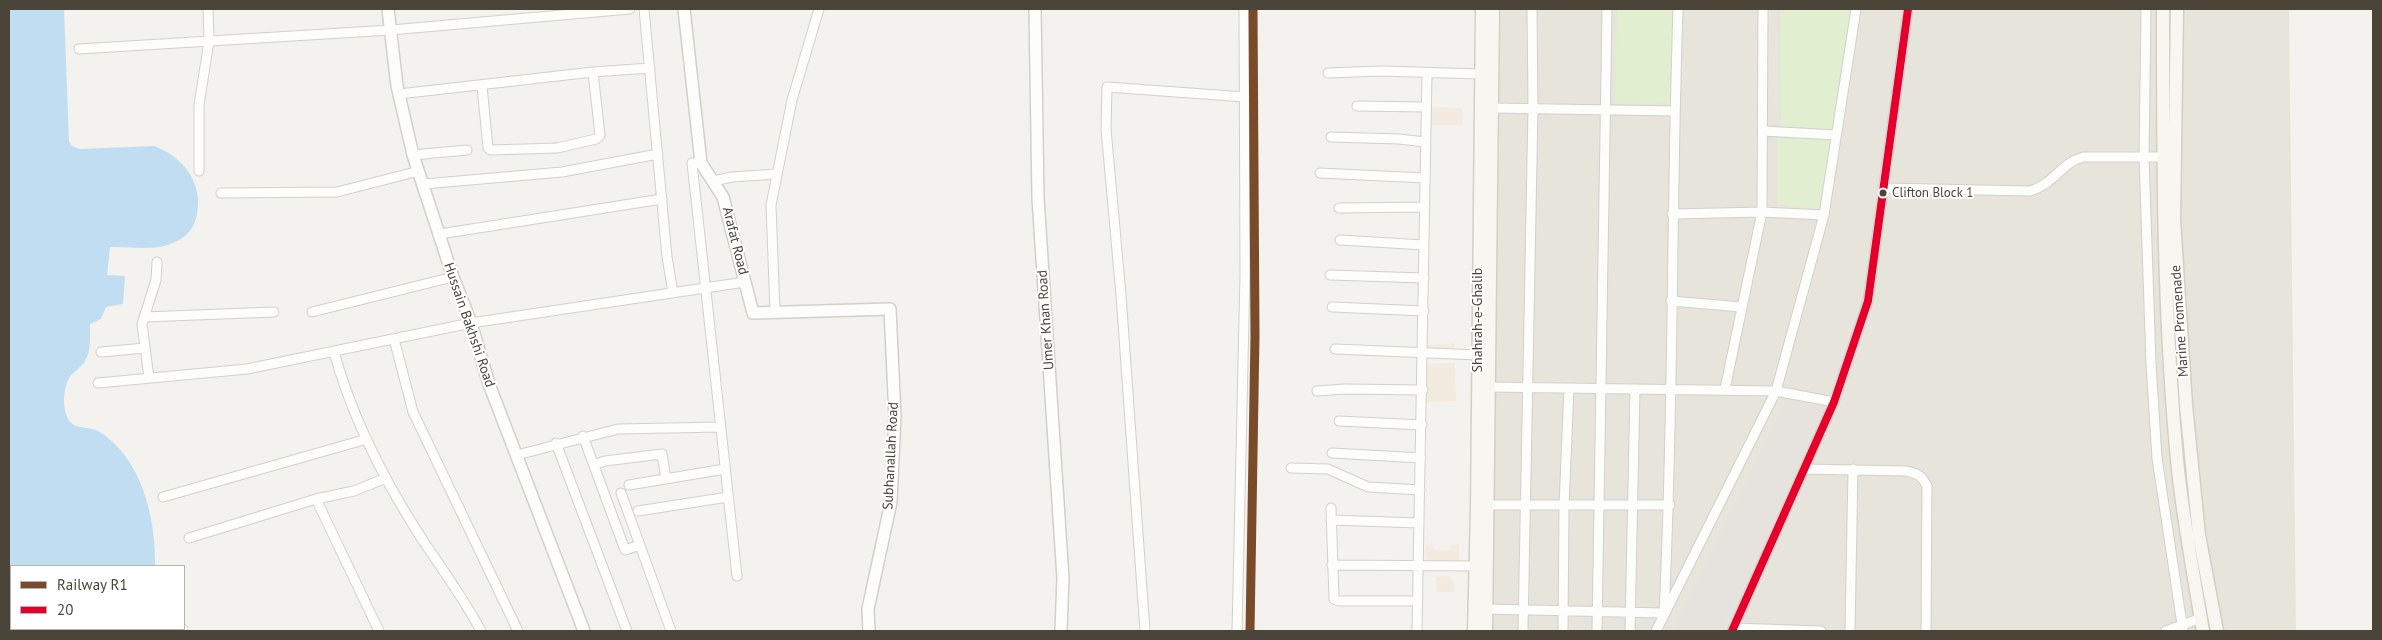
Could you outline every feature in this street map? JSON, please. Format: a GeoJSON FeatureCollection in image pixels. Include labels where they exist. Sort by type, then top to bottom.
{"type":"FeatureCollection","features":[{"type":"Feature","properties":{"kind":"main road","name":"Shahrah-e-Ghalib"},"geometry":{"type":"LineString","coordinates":[[1474,631],[1482,9]]}},
{"type":"Feature","properties":{"kind":"main road","name":"Shahrah-e-Ghalib"},"geometry":{"type":"LineString","coordinates":[[1486,631],[1493,9]]}},
{"type":"Feature","properties":{"kind":"main road","name":"Marine Promenade"},"geometry":{"type":"LineString","coordinates":[[2163,9],[2163,202],[2173,406],[2186,527],[2203,631]]}},
{"type":"Feature","properties":{"kind":"main road","name":"Marine Promenade"},"geometry":{"type":"LineString","coordinates":[[2177,9],[2174,220],[2186,405],[2199,535],[2217,631]]}},
{"type":"Feature","properties":{"kind":"street"},"geometry":{"type":"LineString","coordinates":[[199,171],[199,105],[209,41],[208,9]]}},
{"type":"Feature","properties":{"kind":"street","name":"Hussain Bakhshi Road"},"geometry":{"type":"LineString","coordinates":[[388,9],[399,94],[419,171],[453,277],[471,323],[489,384],[584,631]]}},
{"type":"Feature","properties":{"kind":"street"},"geometry":{"type":"LineString","coordinates":[[79,49],[390,30],[630,9]]}},
{"type":"Feature","properties":{"kind":"street"},"geometry":{"type":"LineString","coordinates":[[644,9],[673,294]]}},
{"type":"Feature","properties":{"kind":"street","name":"Arafat Road"},"geometry":{"type":"LineString","coordinates":[[684,9],[701,162],[723,196],[753,313],[890,309]]}},
{"type":"Feature","properties":{"kind":"street"},"geometry":{"type":"LineString","coordinates":[[774,312],[771,205],[792,100],[819,9]]}},
{"type":"Feature","properties":{"kind":"street","name":"Umer Khan Road"},"geometry":{"type":"LineString","coordinates":[[1035,9],[1038,193],[1063,578],[1061,631]]}},
{"type":"Feature","properties":{"kind":"street"},"geometry":{"type":"LineString","coordinates":[[1237,631],[1245,274],[1244,9]]}},
{"type":"Feature","properties":{"kind":"street"},"geometry":{"type":"LineString","coordinates":[[1523,631],[1526,387],[1533,108],[1532,9]]}},
{"type":"Feature","properties":{"kind":"street"},"geometry":{"type":"LineString","coordinates":[[1597,631],[1607,9]]}},
{"type":"Feature","properties":{"kind":"street"},"geometry":{"type":"LineString","coordinates":[[1664,612],[1670,505],[1672,214],[1678,9]]}},
{"type":"Feature","properties":{"kind":"street"},"geometry":{"type":"LineString","coordinates":[[1725,389],[1762,212],[1764,9]]}},
{"type":"Feature","properties":{"kind":"street"},"geometry":{"type":"LineString","coordinates":[[1656,631],[1776,391],[1824,216],[1856,9]]}},
{"type":"Feature","properties":{"kind":"street"},"geometry":{"type":"LineString","coordinates":[[1821,631],[1733,630],[1834,402],[1868,301],[1908,9]]}},
{"type":"Feature","properties":{"kind":"street"},"geometry":{"type":"LineString","coordinates":[[2146,9],[2144,157],[2157,458],[2183,628]]}},
{"type":"Feature","properties":{"kind":"street"},"geometry":{"type":"LineString","coordinates":[[399,94],[593,72],[650,68]]}},
{"type":"Feature","properties":{"kind":"street"},"geometry":{"type":"LineString","coordinates":[[482,86],[488,148],[491,150],[557,148],[596,139],[600,135],[593,72]]}},
{"type":"Feature","properties":{"kind":"street"},"geometry":{"type":"LineString","coordinates":[[1328,73],[1480,74]]}},
{"type":"Feature","properties":{"kind":"street"},"geometry":{"type":"LineString","coordinates":[[1417,631],[1423,390],[1427,73]]}},
{"type":"Feature","properties":{"kind":"street"},"geometry":{"type":"LineString","coordinates":[[1145,631],[1122,305],[1106,129],[1108,87],[1245,97]]}},
{"type":"Feature","properties":{"kind":"street"},"geometry":{"type":"LineString","coordinates":[[1357,106],[1426,107]]}},
{"type":"Feature","properties":{"kind":"street"},"geometry":{"type":"LineString","coordinates":[[1492,108],[1675,112]]}},
{"type":"Feature","properties":{"kind":"street"},"geometry":{"type":"LineString","coordinates":[[1763,131],[1836,135]]}},
{"type":"Feature","properties":{"kind":"street"},"geometry":{"type":"LineString","coordinates":[[1331,137],[1399,139],[1425,142]]}},
{"type":"Feature","properties":{"kind":"street"},"geometry":{"type":"LineString","coordinates":[[414,155],[467,150]]}},
{"type":"Feature","properties":{"kind":"street"},"geometry":{"type":"LineString","coordinates":[[424,184],[562,172],[658,154]]}},
{"type":"Feature","properties":{"kind":"street"},"geometry":{"type":"LineString","coordinates":[[1883,188],[2030,191],[2049,182],[2067,163],[2074,160],[2083,158],[2164,157]]}},
{"type":"Feature","properties":{"kind":"street"},"geometry":{"type":"LineString","coordinates":[[701,162],[692,163],[737,576]]}},
{"type":"Feature","properties":{"kind":"street"},"geometry":{"type":"LineString","coordinates":[[221,193],[327,193],[419,171]]}},
{"type":"Feature","properties":{"kind":"street"},"geometry":{"type":"LineString","coordinates":[[1320,173],[1425,178]]}},
{"type":"Feature","properties":{"kind":"street"},"geometry":{"type":"LineString","coordinates":[[713,181],[732,177],[777,174]]}},
{"type":"Feature","properties":{"kind":"street"},"geometry":{"type":"LineString","coordinates":[[440,234],[662,199]]}},
{"type":"Feature","properties":{"kind":"street"},"geometry":{"type":"LineString","coordinates":[[1339,208],[1425,207]]}},
{"type":"Feature","properties":{"kind":"street"},"geometry":{"type":"LineString","coordinates":[[1672,214],[1762,212],[1824,216]]}},
{"type":"Feature","properties":{"kind":"street"},"geometry":{"type":"LineString","coordinates":[[1340,240],[1424,245]]}},
{"type":"Feature","properties":{"kind":"street"},"geometry":{"type":"LineString","coordinates":[[149,378],[142,324],[148,311],[156,280],[157,262]]}},
{"type":"Feature","properties":{"kind":"street"},"geometry":{"type":"LineString","coordinates":[[1330,275],[1424,278]]}},
{"type":"Feature","properties":{"kind":"street"},"geometry":{"type":"LineString","coordinates":[[312,312],[453,277]]}},
{"type":"Feature","properties":{"kind":"street"},"geometry":{"type":"LineString","coordinates":[[98,384],[247,369],[471,323],[745,282]]}},
{"type":"Feature","properties":{"kind":"street"},"geometry":{"type":"LineString","coordinates":[[1671,301],[1742,306]]}},
{"type":"Feature","properties":{"kind":"street"},"geometry":{"type":"LineString","coordinates":[[1332,306],[1424,311]]}},
{"type":"Feature","properties":{"kind":"street","name":"Subhanallah Road"},"geometry":{"type":"LineString","coordinates":[[869,631],[868,609],[891,502],[895,416],[890,309]]}},
{"type":"Feature","properties":{"kind":"street"},"geometry":{"type":"LineString","coordinates":[[144,317],[274,312]]}},
{"type":"Feature","properties":{"kind":"street"},"geometry":{"type":"LineString","coordinates":[[394,339],[413,412],[518,631]]}},
{"type":"Feature","properties":{"kind":"street"},"geometry":{"type":"LineString","coordinates":[[101,352],[145,348]]}},
{"type":"Feature","properties":{"kind":"street"},"geometry":{"type":"LineString","coordinates":[[1336,349],[1478,355]]}},
{"type":"Feature","properties":{"kind":"street"},"geometry":{"type":"LineString","coordinates":[[334,352],[343,385],[386,478],[415,529],[470,610],[481,631]]}},
{"type":"Feature","properties":{"kind":"street"},"geometry":{"type":"LineString","coordinates":[[1490,387],[1776,391],[1834,402]]}},
{"type":"Feature","properties":{"kind":"street"},"geometry":{"type":"LineString","coordinates":[[1563,631],[1564,505],[1569,388]]}},
{"type":"Feature","properties":{"kind":"street"},"geometry":{"type":"LineString","coordinates":[[1317,391],[1345,389],[1423,390]]}},
{"type":"Feature","properties":{"kind":"street"},"geometry":{"type":"LineString","coordinates":[[1630,631],[1635,389]]}},
{"type":"Feature","properties":{"kind":"street"},"geometry":{"type":"LineString","coordinates":[[1339,421],[1422,425]]}},
{"type":"Feature","properties":{"kind":"street"},"geometry":{"type":"LineString","coordinates":[[517,455],[556,443],[618,428],[721,427]]}},
{"type":"Feature","properties":{"kind":"street"},"geometry":{"type":"LineString","coordinates":[[583,436],[625,550],[640,544]]}},
{"type":"Feature","properties":{"kind":"street"},"geometry":{"type":"LineString","coordinates":[[163,497],[367,439]]}},
{"type":"Feature","properties":{"kind":"street"},"geometry":{"type":"LineString","coordinates":[[556,443],[627,631]]}},
{"type":"Feature","properties":{"kind":"street"},"geometry":{"type":"LineString","coordinates":[[1332,453],[1421,458]]}},
{"type":"Feature","properties":{"kind":"street"},"geometry":{"type":"LineString","coordinates":[[594,465],[605,460],[662,454],[666,479]]}},
{"type":"Feature","properties":{"kind":"street"},"geometry":{"type":"LineString","coordinates":[[1291,468],[1328,469],[1350,477],[1368,487],[1420,490]]}},
{"type":"Feature","properties":{"kind":"street"},"geometry":{"type":"LineString","coordinates":[[629,484],[725,469]]}},
{"type":"Feature","properties":{"kind":"street"},"geometry":{"type":"LineString","coordinates":[[1804,469],[1853,469],[1916,473],[1923,478],[1927,486],[1926,631]]}},
{"type":"Feature","properties":{"kind":"street"},"geometry":{"type":"LineString","coordinates":[[1850,631],[1853,469]]}},
{"type":"Feature","properties":{"kind":"street"},"geometry":{"type":"LineString","coordinates":[[188,538],[316,500],[354,491],[386,478]]}},
{"type":"Feature","properties":{"kind":"street"},"geometry":{"type":"LineString","coordinates":[[622,493],[671,631]]}},
{"type":"Feature","properties":{"kind":"street"},"geometry":{"type":"LineString","coordinates":[[638,511],[728,497]]}},
{"type":"Feature","properties":{"kind":"street"},"geometry":{"type":"LineString","coordinates":[[316,500],[379,631]]}},
{"type":"Feature","properties":{"kind":"street"},"geometry":{"type":"LineString","coordinates":[[1488,505],[1670,505]]}},
{"type":"Feature","properties":{"kind":"street"},"geometry":{"type":"LineString","coordinates":[[1331,508],[1333,595],[1335,600],[1417,601]]}},
{"type":"Feature","properties":{"kind":"street"},"geometry":{"type":"LineString","coordinates":[[1331,520],[1419,523]]}},
{"type":"Feature","properties":{"kind":"street"},"geometry":{"type":"LineString","coordinates":[[1332,565],[1476,566]]}},
{"type":"Feature","properties":{"kind":"street"},"geometry":{"type":"LineString","coordinates":[[1486,609],[1664,612]]}},
{"type":"Feature","properties":{"kind":"street"},"geometry":{"type":"LineString","coordinates":[[2166,631],[2183,628],[2201,618]]}},
{"type":"Feature","properties":{"kind":"shaded area"},"geometry":{"type":"Polygon","coordinates":[[[1478,9],[2289,9],[2296,631],[1469,631],[1478,9]]]}},
{"type":"Feature","properties":{"kind":"shaded area"},"geometry":{"type":"Polygon","coordinates":[[[1432,107],[1462,108],[1463,125],[1432,125],[1432,107]]]}},
{"type":"Feature","properties":{"kind":"shaded area"},"geometry":{"type":"Polygon","coordinates":[[[1454,343],[1454,349],[1428,352],[1427,345],[1454,343]]]}},
{"type":"Feature","properties":{"kind":"shaded area"},"geometry":{"type":"Polygon","coordinates":[[[1455,363],[1456,401],[1426,402],[1425,364],[1455,363]]]}},
{"type":"Feature","properties":{"kind":"shaded area"},"geometry":{"type":"Polygon","coordinates":[[[1787,400],[1821,405],[1823,409],[1745,583],[1720,631],[1673,631],[1787,400]]]}},
{"type":"Feature","properties":{"kind":"shaded area"},"geometry":{"type":"Polygon","coordinates":[[[1432,544],[1434,550],[1450,550],[1450,545],[1459,544],[1459,562],[1427,563],[1425,545],[1432,544]]]}},
{"type":"Feature","properties":{"kind":"shaded area"},"geometry":{"type":"Polygon","coordinates":[[[1450,576],[1454,583],[1454,592],[1437,592],[1436,577],[1450,576]]]}},
{"type":"Feature","properties":{"kind":"green space"},"geometry":{"type":"Polygon","coordinates":[[[1617,9],[1675,9],[1673,104],[1615,103],[1617,9]]]}},
{"type":"Feature","properties":{"kind":"green space"},"geometry":{"type":"Polygon","coordinates":[[[1780,9],[1851,9],[1835,131],[1781,129],[1780,9]]]}},
{"type":"Feature","properties":{"kind":"green space"},"geometry":{"type":"Polygon","coordinates":[[[1778,139],[1838,139],[1827,210],[1778,205],[1778,139]]]}},
{"type":"Feature","properties":{"kind":"water"},"geometry":{"type":"Polygon","coordinates":[[[9,9],[64,9],[69,142],[72,146],[80,149],[154,146],[164,151],[182,164],[194,181],[198,202],[197,214],[190,231],[179,240],[167,245],[151,248],[110,247],[107,275],[125,276],[123,304],[106,307],[101,319],[90,324],[90,343],[87,357],[69,378],[64,393],[64,404],[68,419],[74,425],[98,431],[113,442],[126,456],[136,473],[149,509],[153,529],[155,565],[10,565],[10,630],[129,631],[9,631],[9,9]]]}},
{"type":"Feature","properties":{"kind":"rail line","name":"R1"},"geometry":{"type":"LineString","coordinates":[[1250,631],[1255,336],[1253,9]]}},
{"type":"Feature","properties":{"kind":"transit line","name":"20"},"geometry":{"type":"LineString","coordinates":[[1732,631],[1834,402],[1868,301],[1908,9]]}},
{"type":"Feature","properties":{"kind":"place","name":"Clifton Block 1"},"geometry":{"type":"Point","coordinates":[1883,193]}}]}
